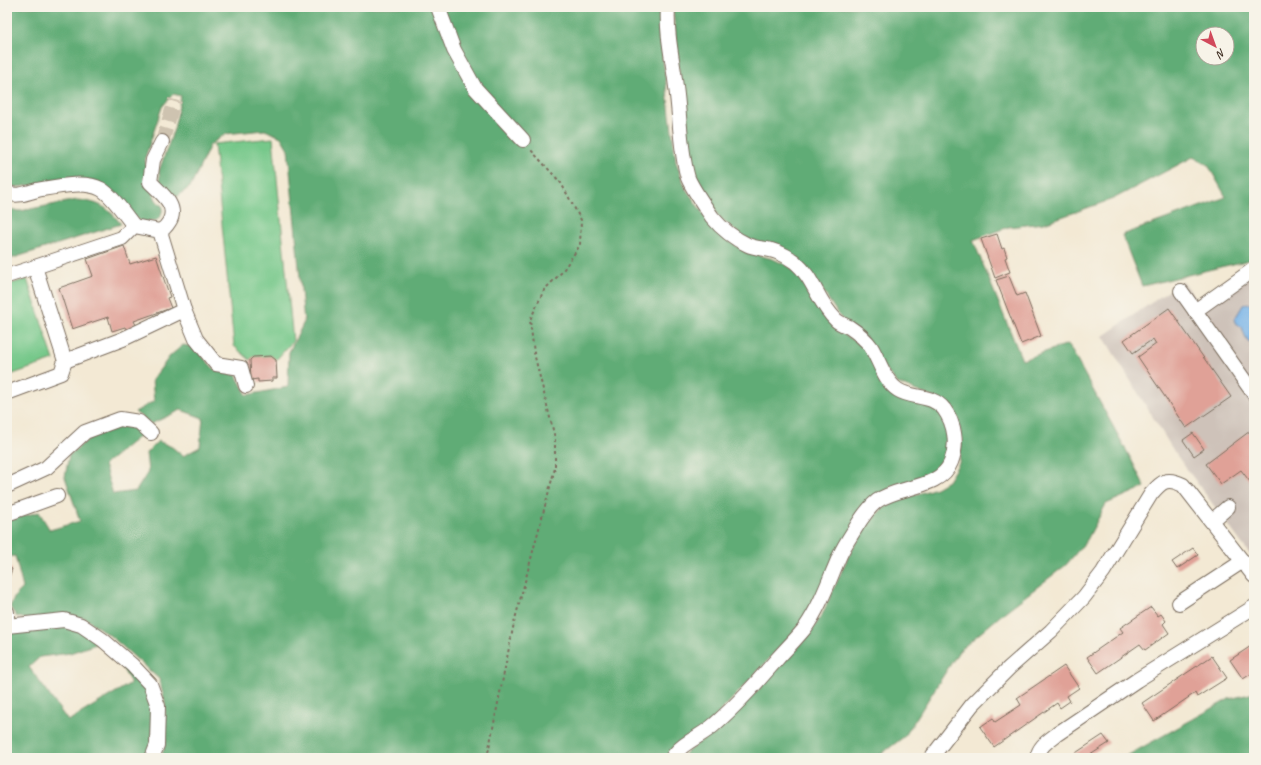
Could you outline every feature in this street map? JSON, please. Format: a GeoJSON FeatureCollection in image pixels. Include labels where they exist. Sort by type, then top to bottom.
{"type":"FeatureCollection","features":[{"type":"Feature","properties":{"kind":"street"},"geometry":{"type":"LineString","coordinates":[[438,7],[454,50],[475,88],[523,140]]}},
{"type":"Feature","properties":{"kind":"street"},"geometry":{"type":"LineString","coordinates":[[668,7],[667,24],[676,87],[680,131],[687,172],[689,179],[713,217],[733,236],[749,245],[777,252],[794,261],[806,273],[825,306],[836,321],[863,337],[871,346],[886,376],[897,389],[936,402],[943,409],[952,424],[955,438],[952,460],[948,468],[939,477],[931,481],[895,492],[877,501],[862,518],[841,553],[817,609],[804,629],[756,684],[704,733],[681,747],[672,758]]}},
{"type":"Feature","properties":{"kind":"street"},"geometry":{"type":"LineString","coordinates":[[7,194],[13,196],[48,188],[81,184],[101,189],[134,226],[160,232],[165,229],[172,217],[172,208],[169,203],[150,182],[153,160],[162,142]]}},
{"type":"Feature","properties":{"kind":"street"},"geometry":{"type":"LineString","coordinates":[[7,276],[122,238],[134,226]]}},
{"type":"Feature","properties":{"kind":"street"},"geometry":{"type":"LineString","coordinates":[[160,232],[184,310],[196,339],[207,355],[216,364],[241,368],[246,386]]}},
{"type":"Feature","properties":{"kind":"street"},"geometry":{"type":"LineString","coordinates":[[7,393],[61,373],[65,361],[35,267]]}},
{"type":"Feature","properties":{"kind":"street"},"geometry":{"type":"LineString","coordinates":[[1195,311],[1254,269]]}},
{"type":"Feature","properties":{"kind":"street"},"geometry":{"type":"LineString","coordinates":[[1181,292],[1254,394]]}},
{"type":"Feature","properties":{"kind":"street"},"geometry":{"type":"LineString","coordinates":[[65,361],[123,339],[184,310]]}},
{"type":"Feature","properties":{"kind":"street"},"geometry":{"type":"LineString","coordinates":[[7,486],[46,468],[85,432],[120,419],[139,422],[150,433]]}},
{"type":"Feature","properties":{"kind":"street"},"geometry":{"type":"LineString","coordinates":[[931,758],[972,705],[1009,668],[1051,631],[1084,597],[1103,572],[1151,494],[1159,485],[1166,481],[1175,481],[1183,485],[1254,576]]}},
{"type":"Feature","properties":{"kind":"street"},"geometry":{"type":"LineString","coordinates":[[7,514],[57,496]]}},
{"type":"Feature","properties":{"kind":"street"},"geometry":{"type":"LineString","coordinates":[[1212,521],[1228,507]]}},
{"type":"Feature","properties":{"kind":"street"},"geometry":{"type":"LineString","coordinates":[[1179,603],[1243,562]]}},
{"type":"Feature","properties":{"kind":"street"},"geometry":{"type":"LineString","coordinates":[[1037,758],[1038,750],[1057,734],[1137,680],[1254,607]]}},
{"type":"Feature","properties":{"kind":"street"},"geometry":{"type":"LineString","coordinates":[[7,612],[7,626],[64,620],[81,625],[103,640],[132,665],[150,684],[158,706],[157,746],[152,758]]}},
{"type":"Feature","properties":{"kind":"path"},"geometry":{"type":"LineString","coordinates":[[487,758],[514,622],[555,468],[555,438],[534,353],[530,320],[544,290],[562,272],[580,245],[581,220],[561,183],[523,140]]}},
{"type":"Feature","properties":{"kind":"shaded area"},"geometry":{"type":"Polygon","coordinates":[[[1254,273],[1254,560],[1175,453],[1103,336],[1183,281],[1204,309],[1254,273]]]}},
{"type":"Feature","properties":{"kind":"green space"},"geometry":{"type":"Polygon","coordinates":[[[7,7],[662,7],[660,36],[676,162],[686,189],[707,219],[729,241],[746,252],[773,259],[790,267],[801,277],[835,329],[864,347],[886,386],[938,411],[946,421],[950,437],[944,466],[927,476],[895,485],[874,498],[812,608],[797,629],[707,726],[665,758],[161,758],[166,742],[165,702],[159,679],[112,637],[85,618],[63,617],[29,620],[16,616],[10,607],[15,596],[23,588],[15,556],[7,557],[7,520],[39,512],[50,530],[80,521],[65,477],[69,455],[91,437],[109,427],[131,427],[141,435],[104,465],[113,494],[136,491],[148,472],[146,453],[158,441],[172,447],[183,456],[200,447],[203,418],[181,410],[151,424],[135,412],[154,401],[152,380],[170,356],[183,345],[194,347],[215,370],[236,375],[247,395],[288,387],[289,352],[304,322],[288,149],[281,137],[265,130],[225,134],[210,145],[191,186],[177,197],[160,184],[159,171],[174,129],[181,96],[173,94],[162,107],[145,158],[149,185],[156,200],[163,207],[161,216],[156,221],[141,222],[130,214],[116,193],[42,184],[16,187],[7,185],[7,7]]]}},
{"type":"Feature","properties":{"kind":"green space"},"geometry":{"type":"Polygon","coordinates":[[[674,7],[1254,7],[1254,259],[1142,286],[1122,235],[1226,197],[1208,165],[1193,157],[1113,199],[1044,223],[1008,227],[973,240],[1022,360],[1068,344],[1145,487],[1106,504],[1087,540],[1066,565],[1006,611],[959,651],[905,736],[876,758],[679,758],[701,741],[716,733],[760,688],[810,633],[822,615],[848,557],[868,524],[883,508],[896,501],[936,488],[948,481],[959,463],[962,441],[958,418],[944,402],[897,383],[840,317],[817,282],[739,234],[719,217],[697,184],[691,163],[685,131],[673,10],[674,7]]]}},
{"type":"Feature","properties":{"kind":"green space"},"geometry":{"type":"Polygon","coordinates":[[[273,138],[293,341],[276,360],[271,356],[253,357],[250,360],[234,346],[214,144],[273,138]]]}},
{"type":"Feature","properties":{"kind":"green space"},"geometry":{"type":"Polygon","coordinates":[[[77,200],[91,202],[102,206],[112,213],[121,224],[7,260],[7,209],[20,211],[77,200]]]}},
{"type":"Feature","properties":{"kind":"green space"},"geometry":{"type":"Polygon","coordinates":[[[27,279],[54,360],[7,376],[7,285],[27,279]]]}},
{"type":"Feature","properties":{"kind":"green space"},"geometry":{"type":"Polygon","coordinates":[[[58,626],[80,630],[89,636],[96,644],[70,653],[40,657],[29,667],[68,721],[131,683],[117,659],[134,669],[153,701],[152,743],[147,758],[7,758],[7,632],[58,626]]]}},
{"type":"Feature","properties":{"kind":"green space"},"geometry":{"type":"Polygon","coordinates":[[[1254,693],[1254,758],[1123,758],[1229,699],[1254,693]]]}},
{"type":"Feature","properties":{"kind":"water"},"geometry":{"type":"Polygon","coordinates":[[[1248,303],[1252,306],[1254,318],[1254,343],[1248,341],[1242,327],[1236,324],[1234,320],[1243,305],[1248,303]]]}},
{"type":"Feature","properties":{"kind":"building"},"geometry":{"type":"Polygon","coordinates":[[[997,234],[1002,249],[1004,248],[1007,257],[1005,258],[1010,272],[995,278],[981,239],[997,234]]]}},
{"type":"Feature","properties":{"kind":"building"},"geometry":{"type":"Polygon","coordinates":[[[124,246],[130,264],[156,256],[170,297],[167,298],[171,308],[134,321],[137,327],[127,331],[125,327],[112,331],[108,317],[72,329],[59,288],[93,276],[87,259],[124,246]]]}},
{"type":"Feature","properties":{"kind":"building"},"geometry":{"type":"Polygon","coordinates":[[[1009,276],[1017,296],[1025,293],[1041,336],[1021,344],[996,280],[1009,276]]]}},
{"type":"Feature","properties":{"kind":"building"},"geometry":{"type":"Polygon","coordinates":[[[1169,308],[1231,397],[1186,428],[1138,357],[1156,344],[1153,339],[1133,353],[1124,340],[1169,308]]]}},
{"type":"Feature","properties":{"kind":"building"},"geometry":{"type":"Polygon","coordinates":[[[271,356],[276,360],[277,378],[272,378],[272,381],[258,382],[258,379],[251,380],[250,360],[253,357],[271,356]]]}},
{"type":"Feature","properties":{"kind":"building"},"geometry":{"type":"Polygon","coordinates":[[[1254,428],[1254,487],[1241,470],[1221,484],[1206,464],[1254,428]]]}},
{"type":"Feature","properties":{"kind":"building"},"geometry":{"type":"Polygon","coordinates":[[[1193,433],[1204,449],[1194,456],[1183,440],[1193,433]]]}},
{"type":"Feature","properties":{"kind":"building"},"geometry":{"type":"Polygon","coordinates":[[[1193,548],[1198,555],[1177,569],[1172,562],[1193,548]]]}},
{"type":"Feature","properties":{"kind":"building"},"geometry":{"type":"Polygon","coordinates":[[[7,567],[12,569],[7,583],[7,567]]]}},
{"type":"Feature","properties":{"kind":"building"},"geometry":{"type":"Polygon","coordinates":[[[1151,607],[1158,616],[1161,614],[1166,621],[1163,624],[1169,633],[1145,650],[1140,644],[1098,673],[1087,657],[1123,632],[1120,628],[1151,607]]]}},
{"type":"Feature","properties":{"kind":"building"},"geometry":{"type":"Polygon","coordinates":[[[1254,644],[1254,672],[1243,679],[1230,660],[1254,644]]]}},
{"type":"Feature","properties":{"kind":"building"},"geometry":{"type":"Polygon","coordinates":[[[1212,656],[1227,678],[1197,697],[1195,693],[1154,721],[1142,703],[1212,656]]]}},
{"type":"Feature","properties":{"kind":"building"},"geometry":{"type":"Polygon","coordinates":[[[1064,666],[1079,688],[1067,696],[1070,701],[1060,708],[1057,703],[994,747],[980,727],[993,718],[995,722],[1021,705],[1017,698],[1064,666]]]}},
{"type":"Feature","properties":{"kind":"building"},"geometry":{"type":"Polygon","coordinates":[[[1103,735],[1109,743],[1090,755],[1092,758],[1068,758],[1103,735]]]}},
{"type":"Feature","properties":{"kind":"tunnel"},"geometry":{"type":"LineString","coordinates":[[162,142],[175,100]]}}]}
